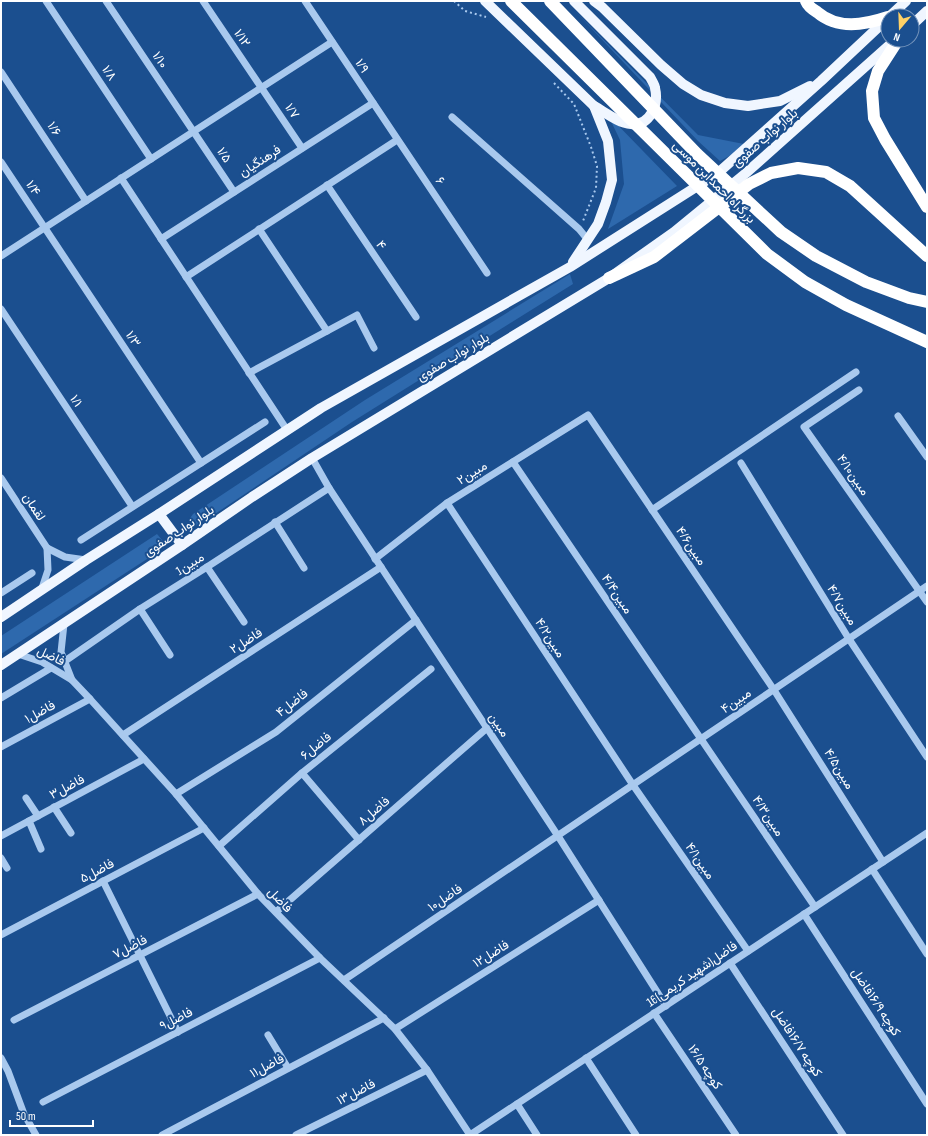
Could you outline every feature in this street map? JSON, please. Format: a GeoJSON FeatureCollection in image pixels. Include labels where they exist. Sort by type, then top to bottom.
{"type":"FeatureCollection","features":[{"type":"Feature","properties":{"kind":"highway","name":"بزرگراه احمد ابن موسی"},"geometry":{"type":"LineString","coordinates":[[511,1],[767,254],[805,282],[846,306],[927,342]]}},
{"type":"Feature","properties":{"kind":"highway","name":"بزرگراه احمد ابن موسی"},"geometry":{"type":"LineString","coordinates":[[550,1],[697,154],[780,232],[816,256],[866,282],[909,298],[927,302]]}},
{"type":"Feature","properties":{"kind":"highway"},"geometry":{"type":"LineString","coordinates":[[806,1],[808,5],[823,18],[846,25],[869,23],[880,20]]}},
{"type":"Feature","properties":{"kind":"highway"},"geometry":{"type":"LineString","coordinates":[[892,48],[878,72],[872,91],[874,118],[884,139],[927,207]]}},
{"type":"Feature","properties":{"kind":"highway"},"geometry":{"type":"LineString","coordinates":[[609,278],[654,257],[749,184],[771,173],[798,168],[826,172],[850,186],[927,256]]}},
{"type":"Feature","properties":{"kind":"main road"},"geometry":{"type":"LineString","coordinates":[[485,1],[594,106],[621,121],[630,124],[640,123],[650,115],[656,104],[655,88],[650,77],[574,1]]}},
{"type":"Feature","properties":{"kind":"main road"},"geometry":{"type":"LineString","coordinates":[[594,1],[661,65],[683,84],[701,95],[724,103],[748,106],[780,101],[821,81]]}},
{"type":"Feature","properties":{"kind":"main road","name":"بلوار نواب صفوی"},"geometry":{"type":"LineString","coordinates":[[899,8],[906,1]]}},
{"type":"Feature","properties":{"kind":"main road","name":"بلوار نواب صفوی"},"geometry":{"type":"LineString","coordinates":[[1,618],[86,560],[321,408],[570,267],[718,173],[821,81],[880,25]]}},
{"type":"Feature","properties":{"kind":"main road","name":"بلوار نواب صفوی"},"geometry":{"type":"LineString","coordinates":[[1,665],[182,545],[252,496],[609,278],[674,232],[716,198],[887,48]]}},
{"type":"Feature","properties":{"kind":"main road"},"geometry":{"type":"LineString","coordinates":[[570,267],[598,224],[612,180],[608,141],[594,106]]}},
{"type":"Feature","properties":{"kind":"main road"},"geometry":{"type":"LineString","coordinates":[[159,514],[182,545]]}},
{"type":"Feature","properties":{"kind":"street","name":"۱/۸"},"geometry":{"type":"LineString","coordinates":[[46,1],[152,159]]}},
{"type":"Feature","properties":{"kind":"street","name":"۱/۱۰"},"geometry":{"type":"LineString","coordinates":[[106,1],[193,132]]}},
{"type":"Feature","properties":{"kind":"street","name":"۱/۱۲"},"geometry":{"type":"LineString","coordinates":[[203,1],[262,88]]}},
{"type":"Feature","properties":{"kind":"street","name":"۱/۹"},"geometry":{"type":"LineString","coordinates":[[305,1],[372,102]]}},
{"type":"Feature","properties":{"kind":"street"},"geometry":{"type":"LineString","coordinates":[[1,256],[332,42]]}},
{"type":"Feature","properties":{"kind":"street","name":"۱/۶"},"geometry":{"type":"LineString","coordinates":[[1,72],[86,201]]}},
{"type":"Feature","properties":{"kind":"street","name":"۱/۷"},"geometry":{"type":"LineString","coordinates":[[262,88],[302,148]]}},
{"type":"Feature","properties":{"kind":"street","name":"۶"},"geometry":{"type":"LineString","coordinates":[[372,102],[487,273]]}},
{"type":"Feature","properties":{"kind":"street","name":"فرهنگیان"},"geometry":{"type":"LineString","coordinates":[[161,239],[372,102]]}},
{"type":"Feature","properties":{"kind":"street"},"geometry":{"type":"LineString","coordinates":[[452,117],[579,229],[588,240]]}},
{"type":"Feature","properties":{"kind":"street","name":"۱/۵"},"geometry":{"type":"LineString","coordinates":[[193,132],[234,192]]}},
{"type":"Feature","properties":{"kind":"street"},"geometry":{"type":"LineString","coordinates":[[186,277],[397,140]]}},
{"type":"Feature","properties":{"kind":"street","name":"۱/۴"},"geometry":{"type":"LineString","coordinates":[[1,162],[45,228]]}},
{"type":"Feature","properties":{"kind":"street"},"geometry":{"type":"LineString","coordinates":[[121,178],[287,430]]}},
{"type":"Feature","properties":{"kind":"street","name":"۴"},"geometry":{"type":"LineString","coordinates":[[327,185],[416,318]]}},
{"type":"Feature","properties":{"kind":"street","name":"۱/۳"},"geometry":{"type":"LineString","coordinates":[[45,228],[202,463]]}},
{"type":"Feature","properties":{"kind":"street"},"geometry":{"type":"LineString","coordinates":[[259,229],[327,331]]}},
{"type":"Feature","properties":{"kind":"street","name":"۱/۱"},"geometry":{"type":"LineString","coordinates":[[1,309],[132,506]]}},
{"type":"Feature","properties":{"kind":"street"},"geometry":{"type":"LineString","coordinates":[[249,373],[357,315],[374,348]]}},
{"type":"Feature","properties":{"kind":"street"},"geometry":{"type":"LineString","coordinates":[[652,510],[856,372]]}},
{"type":"Feature","properties":{"kind":"street","name":"۴/۱۰مبین"},"geometry":{"type":"LineString","coordinates":[[859,390],[804,427],[920,591]]}},
{"type":"Feature","properties":{"kind":"street","name":"۴/۶مبین"},"geometry":{"type":"LineString","coordinates":[[588,415],[774,690]]}},
{"type":"Feature","properties":{"kind":"street","name":"۲مبین"},"geometry":{"type":"LineString","coordinates":[[375,559],[447,503],[588,415]]}},
{"type":"Feature","properties":{"kind":"street"},"geometry":{"type":"LineString","coordinates":[[898,416],[927,458]]}},
{"type":"Feature","properties":{"kind":"street"},"geometry":{"type":"LineString","coordinates":[[81,540],[265,422]]}},
{"type":"Feature","properties":{"kind":"street","name":"مبین"},"geometry":{"type":"LineString","coordinates":[[312,458],[329,488],[558,836],[666,1006]]}},
{"type":"Feature","properties":{"kind":"street","name":"۴/۴مبین"},"geometry":{"type":"LineString","coordinates":[[513,462],[700,739]]}},
{"type":"Feature","properties":{"kind":"street","name":"۴/۷مبین"},"geometry":{"type":"LineString","coordinates":[[741,462],[849,639],[927,757]]}},
{"type":"Feature","properties":{"kind":"street","name":"لقمان"},"geometry":{"type":"LineString","coordinates":[[1,478],[47,548]]}},
{"type":"Feature","properties":{"kind":"street","name":"1مبین"},"geometry":{"type":"LineString","coordinates":[[65,661],[140,609],[208,567],[329,488]]}},
{"type":"Feature","properties":{"kind":"street","name":"۴/۲مبین"},"geometry":{"type":"LineString","coordinates":[[447,503],[633,785]]}},
{"type":"Feature","properties":{"kind":"street"},"geometry":{"type":"LineString","coordinates":[[275,522],[304,568]]}},
{"type":"Feature","properties":{"kind":"street"},"geometry":{"type":"LineString","coordinates":[[41,592],[48,570],[47,548],[65,557],[86,560]]}},
{"type":"Feature","properties":{"kind":"street"},"geometry":{"type":"LineString","coordinates":[[208,567],[244,622]]}},
{"type":"Feature","properties":{"kind":"street","name":"۲فاضل"},"geometry":{"type":"LineString","coordinates":[[123,736],[381,567]]}},
{"type":"Feature","properties":{"kind":"street"},"geometry":{"type":"LineString","coordinates":[[1,593],[32,573]]}},
{"type":"Feature","properties":{"kind":"street","name":"۴مبین"},"geometry":{"type":"LineString","coordinates":[[558,836],[927,586]]}},
{"type":"Feature","properties":{"kind":"street"},"geometry":{"type":"LineString","coordinates":[[920,591],[927,602]]}},
{"type":"Feature","properties":{"kind":"street"},"geometry":{"type":"LineString","coordinates":[[140,609],[170,655]]}},
{"type":"Feature","properties":{"kind":"street","name":"۴فاضل"},"geometry":{"type":"LineString","coordinates":[[176,794],[276,732],[416,620]]}},
{"type":"Feature","properties":{"kind":"street","name":"فاضل"},"geometry":{"type":"LineString","coordinates":[[64,624],[61,652],[72,680]]}},
{"type":"Feature","properties":{"kind":"street","name":"فاضل"},"geometry":{"type":"LineString","coordinates":[[18,654],[42,662],[72,680],[90,699],[176,794],[258,894],[320,958],[395,1029],[427,1070],[470,1135]]}},
{"type":"Feature","properties":{"kind":"street"},"geometry":{"type":"LineString","coordinates":[[1,698],[52,668]]}},
{"type":"Feature","properties":{"kind":"street","name":"۶فاضل"},"geometry":{"type":"LineString","coordinates":[[219,846],[302,774],[431,669]]}},
{"type":"Feature","properties":{"kind":"street","name":"۴/۵مبین"},"geometry":{"type":"LineString","coordinates":[[774,690],[883,862]]}},
{"type":"Feature","properties":{"kind":"street","name":"۱فاضل"},"geometry":{"type":"LineString","coordinates":[[1,747],[90,699]]}},
{"type":"Feature","properties":{"kind":"street","name":"۸فاضل"},"geometry":{"type":"LineString","coordinates":[[276,912],[487,728]]}},
{"type":"Feature","properties":{"kind":"street","name":"۴/۳مبین"},"geometry":{"type":"LineString","coordinates":[[700,739],[815,907]]}},
{"type":"Feature","properties":{"kind":"street","name":"۳فاضل"},"geometry":{"type":"LineString","coordinates":[[1,836],[144,758]]}},
{"type":"Feature","properties":{"kind":"street"},"geometry":{"type":"LineString","coordinates":[[302,774],[360,840]]}},
{"type":"Feature","properties":{"kind":"street","name":"۴/۱مبین"},"geometry":{"type":"LineString","coordinates":[[633,785],[748,951]]}},
{"type":"Feature","properties":{"kind":"street"},"geometry":{"type":"LineString","coordinates":[[26,798],[38,816]]}},
{"type":"Feature","properties":{"kind":"street"},"geometry":{"type":"LineString","coordinates":[[54,807],[71,833]]}},
{"type":"Feature","properties":{"kind":"street"},"geometry":{"type":"LineString","coordinates":[[29,821],[41,849]]}},
{"type":"Feature","properties":{"kind":"street","name":"۵فاضل"},"geometry":{"type":"LineString","coordinates":[[1,935],[204,828]]}},
{"type":"Feature","properties":{"kind":"street","name":"16فاضل(شهید کریمی)"},"geometry":{"type":"LineString","coordinates":[[470,1135],[927,833]]}},
{"type":"Feature","properties":{"kind":"street","name":"۱۰فاضل"},"geometry":{"type":"LineString","coordinates":[[344,980],[558,836]]}},
{"type":"Feature","properties":{"kind":"street"},"geometry":{"type":"LineString","coordinates":[[1,858],[7,868]]}},
{"type":"Feature","properties":{"kind":"street"},"geometry":{"type":"LineString","coordinates":[[872,869],[927,954]]}},
{"type":"Feature","properties":{"kind":"street"},"geometry":{"type":"LineString","coordinates":[[104,881],[178,1032]]}},
{"type":"Feature","properties":{"kind":"street","name":"۷فاضل"},"geometry":{"type":"LineString","coordinates":[[14,1020],[258,894]]}},
{"type":"Feature","properties":{"kind":"street","name":"۱۲فاضل"},"geometry":{"type":"LineString","coordinates":[[395,1029],[599,900]]}},
{"type":"Feature","properties":{"kind":"street","name":"کوچه ۱۶/۹فاضل"},"geometry":{"type":"LineString","coordinates":[[804,914],[927,1104]]}},
{"type":"Feature","properties":{"kind":"street","name":"۹فاضل"},"geometry":{"type":"LineString","coordinates":[[43,1102],[320,958]]}},
{"type":"Feature","properties":{"kind":"street","name":"کوچه ۱۶/۷فاضل"},"geometry":{"type":"LineString","coordinates":[[730,963],[843,1135]]}},
{"type":"Feature","properties":{"kind":"street","name":"کوچه ۱۶/۵"},"geometry":{"type":"LineString","coordinates":[[654,1013],[736,1135]]}},
{"type":"Feature","properties":{"kind":"street","name":"۱۱فاضل"},"geometry":{"type":"LineString","coordinates":[[162,1135],[384,1018]]}},
{"type":"Feature","properties":{"kind":"street"},"geometry":{"type":"LineString","coordinates":[[268,1035],[288,1068]]}},
{"type":"Feature","properties":{"kind":"street"},"geometry":{"type":"LineString","coordinates":[[1,1058],[8,1071],[24,1114],[36,1135]]}},
{"type":"Feature","properties":{"kind":"street"},"geometry":{"type":"LineString","coordinates":[[586,1058],[636,1135]]}},
{"type":"Feature","properties":{"kind":"street","name":"۱۳فاضل"},"geometry":{"type":"LineString","coordinates":[[296,1135],[427,1070]]}},
{"type":"Feature","properties":{"kind":"street"},"geometry":{"type":"LineString","coordinates":[[517,1104],[537,1135]]}},
{"type":"Feature","properties":{"kind":"path"},"geometry":{"type":"LineString","coordinates":[[454,1],[465,11],[486,17],[491,21]]}},
{"type":"Feature","properties":{"kind":"path"},"geometry":{"type":"LineString","coordinates":[[550,80],[574,104],[597,166],[596,188],[579,229]]}},
{"type":"Feature","properties":{"kind":"shaded area"},"geometry":{"type":"Polygon","coordinates":[[[574,10],[698,135],[749,145],[720,161],[698,141],[574,10]]]}},
{"type":"Feature","properties":{"kind":"shaded area"},"geometry":{"type":"Polygon","coordinates":[[[608,115],[677,186],[608,229],[624,184],[620,140],[608,115]]]}},
{"type":"Feature","properties":{"kind":"shaded area"},"geometry":{"type":"Polygon","coordinates":[[[570,274],[573,284],[352,422],[192,528],[188,521],[193,514],[365,400],[570,274]]]}},
{"type":"Feature","properties":{"kind":"shaded area"},"geometry":{"type":"Polygon","coordinates":[[[157,534],[167,546],[1,654],[1,636],[157,534]]]}}]}
